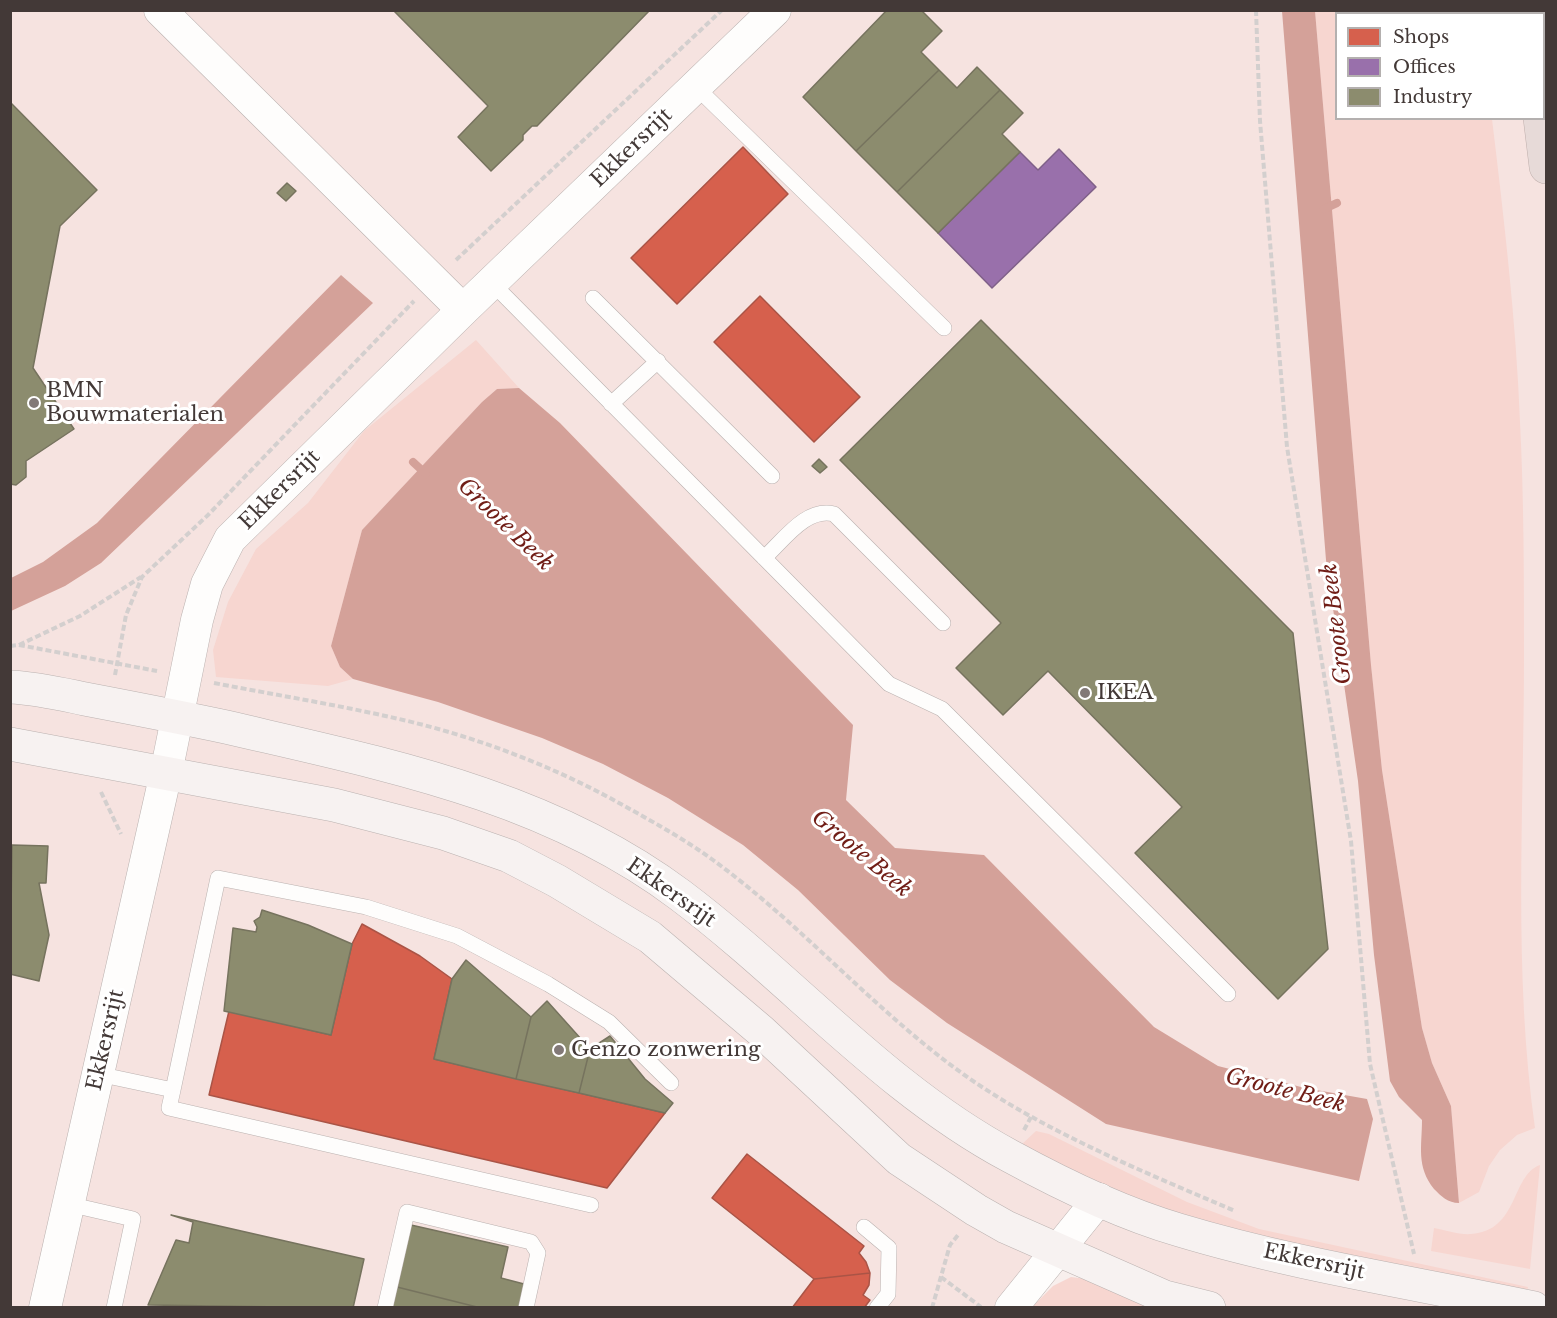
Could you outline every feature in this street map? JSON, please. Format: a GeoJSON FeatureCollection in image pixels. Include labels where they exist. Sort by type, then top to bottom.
{"type":"FeatureCollection","features":[{"type":"Feature","properties":{"kind":"highway"},"geometry":{"type":"LineString","coordinates":[[1540,120],[1546,166]]}},
{"type":"Feature","properties":{"kind":"main road","name":"Ekkersrijt"},"geometry":{"type":"LineString","coordinates":[[10,687],[179,717],[390,765],[483,792],[581,833],[678,893],[796,990],[871,1061],[934,1110],[1009,1156],[1099,1200],[1177,1230],[1256,1250],[1533,1308]]}},
{"type":"Feature","properties":{"kind":"main road"},"geometry":{"type":"LineString","coordinates":[[10,744],[334,805],[443,833],[508,856],[558,881],[650,937],[761,1031],[899,1159],[1006,1227],[1165,1297],[1209,1308]]}},
{"type":"Feature","properties":{"kind":"street"},"geometry":{"type":"LineString","coordinates":[[160,10],[463,310]]}},
{"type":"Feature","properties":{"kind":"street","name":"Ekkersrijt"},"geometry":{"type":"LineString","coordinates":[[45,1308],[179,717],[197,620],[207,584],[230,539],[463,310],[775,10]]}},
{"type":"Feature","properties":{"kind":"street"},"geometry":{"type":"LineString","coordinates":[[1011,1308],[1099,1200]]}},
{"type":"Feature","properties":{"kind":"lane"},"geometry":{"type":"LineString","coordinates":[[696,87],[944,328]]}},
{"type":"Feature","properties":{"kind":"lane"},"geometry":{"type":"LineString","coordinates":[[492,283],[889,684],[942,709],[1228,993]]}},
{"type":"Feature","properties":{"kind":"lane"},"geometry":{"type":"LineString","coordinates":[[593,298],[772,476]]}},
{"type":"Feature","properties":{"kind":"lane"},"geometry":{"type":"LineString","coordinates":[[611,404],[658,361]]}},
{"type":"Feature","properties":{"kind":"lane"},"geometry":{"type":"LineString","coordinates":[[764,558],[812,513],[824,511],[834,514],[943,623]]}},
{"type":"Feature","properties":{"kind":"lane"},"geometry":{"type":"LineString","coordinates":[[591,1204],[169,1108],[218,878],[366,908],[458,936],[548,984],[609,1022],[671,1083]]}},
{"type":"Feature","properties":{"kind":"lane"},"geometry":{"type":"LineString","coordinates":[[98,1074],[173,1090]]}},
{"type":"Feature","properties":{"kind":"lane"},"geometry":{"type":"LineString","coordinates":[[68,1204],[133,1219],[114,1308]]}},
{"type":"Feature","properties":{"kind":"lane"},"geometry":{"type":"LineString","coordinates":[[385,1308],[407,1212],[531,1242],[538,1253],[526,1308]]}},
{"type":"Feature","properties":{"kind":"lane"},"geometry":{"type":"LineString","coordinates":[[864,1227],[889,1248],[888,1294],[877,1308]]}},
{"type":"Feature","properties":{"kind":"path","name":"Ekkersrijt"},"geometry":{"type":"LineString","coordinates":[[19,645],[80,616],[142,577],[208,515],[434,280],[722,10]]}},
{"type":"Feature","properties":{"kind":"path"},"geometry":{"type":"LineString","coordinates":[[1256,10],[1260,121],[1287,447],[1351,841],[1370,1064],[1414,1255]]}},
{"type":"Feature","properties":{"kind":"path","name":"Ekkersrijt"},"geometry":{"type":"LineString","coordinates":[[10,646],[19,645],[117,662],[126,615],[142,577]]}},
{"type":"Feature","properties":{"kind":"path"},"geometry":{"type":"LineString","coordinates":[[1031,1117],[1240,1214]]}},
{"type":"Feature","properties":{"kind":"path"},"geometry":{"type":"LineString","coordinates":[[1403,1253],[1425,1257]]}},
{"type":"Feature","properties":{"kind":"path"},"geometry":{"type":"LineString","coordinates":[[941,1277],[981,1308]]}},
{"type":"Feature","properties":{"kind":"shaded area"},"geometry":{"type":"Polygon","coordinates":[[[10,11],[1546,11],[1546,1307],[1178,1307],[1062,1268],[1026,1308],[11,1307],[10,11]]]}},
{"type":"Feature","properties":{"kind":"shaded area"},"geometry":{"type":"Polygon","coordinates":[[[1315,11],[1477,11],[1335,12],[1335,120],[1492,120],[1513,308],[1524,539],[1522,951],[1528,1069],[1535,1128],[1517,1135],[1500,1150],[1489,1166],[1479,1192],[1459,1203],[1451,1106],[1432,1063],[1422,1028],[1382,770],[1315,11]]]}},
{"type":"Feature","properties":{"kind":"shaded area"},"geometry":{"type":"Polygon","coordinates":[[[476,340],[519,388],[497,389],[482,402],[362,530],[331,646],[340,667],[353,679],[328,686],[216,677],[213,650],[228,602],[256,549],[308,503],[364,431],[476,340]]]}},
{"type":"Feature","properties":{"kind":"shaded area"},"geometry":{"type":"Polygon","coordinates":[[[1036,1131],[1049,1134],[1187,1202],[1259,1229],[1528,1287],[1526,1295],[1179,1220],[1019,1147],[1036,1131]]]}},
{"type":"Feature","properties":{"kind":"shaded area"},"geometry":{"type":"Polygon","coordinates":[[[1540,1165],[1530,1269],[1431,1251],[1434,1228],[1471,1234],[1487,1231],[1498,1223],[1524,1180],[1540,1165]]]}},
{"type":"Feature","properties":{"kind":"shaded area"},"geometry":{"type":"Polygon","coordinates":[[[1071,1277],[1095,1280],[1157,1308],[1031,1308],[1053,1286],[1071,1277]]]}},
{"type":"Feature","properties":{"kind":"water"},"geometry":{"type":"Polygon","coordinates":[[[1282,11],[1315,11],[1382,770],[1422,1028],[1432,1063],[1451,1106],[1459,1203],[1442,1197],[1428,1181],[1421,1156],[1422,1120],[1399,1097],[1390,1081],[1374,955],[1358,781],[1326,560],[1282,11]]]}},
{"type":"Feature","properties":{"kind":"water"},"geometry":{"type":"Polygon","coordinates":[[[341,275],[373,303],[101,563],[65,586],[11,611],[11,578],[43,562],[97,523],[341,275]]]}},
{"type":"Feature","properties":{"kind":"water"},"geometry":{"type":"Polygon","coordinates":[[[519,388],[560,423],[853,725],[846,800],[895,848],[984,855],[1154,1027],[1218,1066],[1305,1088],[1367,1099],[1373,1119],[1359,1181],[1106,1124],[947,1023],[890,980],[798,890],[743,845],[668,798],[603,764],[542,738],[438,702],[353,679],[340,667],[331,646],[362,530],[482,402],[497,389],[519,388]]]}},
{"type":"Feature","properties":{"kind":"building: Shops"},"geometry":{"type":"Polygon","coordinates":[[[743,147],[788,194],[677,304],[631,258],[743,147]]]}},
{"type":"Feature","properties":{"kind":"building: Shops"},"geometry":{"type":"Polygon","coordinates":[[[760,296],[860,397],[814,442],[714,342],[760,296]]]}},
{"type":"Feature","properties":{"kind":"building: Shops"},"geometry":{"type":"Polygon","coordinates":[[[362,924],[420,956],[452,979],[434,1059],[665,1113],[607,1188],[209,1095],[229,1011],[331,1035],[352,944],[362,924]]]}},
{"type":"Feature","properties":{"kind":"building: Shops"},"geometry":{"type":"Polygon","coordinates":[[[747,1154],[864,1246],[859,1253],[870,1273],[814,1279],[712,1198],[747,1154]]]}},
{"type":"Feature","properties":{"kind":"building: Shops"},"geometry":{"type":"Polygon","coordinates":[[[870,1273],[869,1285],[863,1295],[870,1300],[864,1308],[792,1308],[814,1279],[870,1273]]]}},
{"type":"Feature","properties":{"kind":"building: Offices"},"geometry":{"type":"Polygon","coordinates":[[[1059,149],[1096,187],[992,288],[938,233],[1020,152],[1038,170],[1059,149]]]}},
{"type":"Feature","properties":{"kind":"building: Industry"},"geometry":{"type":"Polygon","coordinates":[[[393,10],[650,10],[537,126],[532,126],[523,135],[523,140],[491,171],[458,137],[488,106],[393,10]]]}},
{"type":"Feature","properties":{"kind":"building: Industry"},"geometry":{"type":"Polygon","coordinates":[[[887,10],[921,10],[942,31],[921,52],[939,70],[856,151],[803,97],[887,10]]]}},
{"type":"Feature","properties":{"kind":"building: Industry"},"geometry":{"type":"Polygon","coordinates":[[[977,67],[1000,90],[897,192],[856,151],[939,70],[957,88],[977,67]]]}},
{"type":"Feature","properties":{"kind":"building: Industry"},"geometry":{"type":"Polygon","coordinates":[[[1000,90],[1023,113],[1002,134],[1020,152],[938,233],[897,192],[1000,90]]]}},
{"type":"Feature","properties":{"kind":"building: Industry"},"geometry":{"type":"Polygon","coordinates":[[[10,102],[97,190],[60,226],[33,368],[74,429],[26,461],[26,477],[16,485],[10,484],[10,102]]]}},
{"type":"Feature","properties":{"kind":"building: Industry"},"geometry":{"type":"Polygon","coordinates":[[[287,183],[296,191],[286,201],[277,193],[287,183]]]}},
{"type":"Feature","properties":{"kind":"building: Industry"},"geometry":{"type":"Polygon","coordinates":[[[981,320],[1293,633],[1328,949],[1278,999],[1135,853],[1182,807],[1048,671],[1003,715],[956,668],[1001,623],[840,460],[981,320]]]}},
{"type":"Feature","properties":{"kind":"building: Industry"},"geometry":{"type":"Polygon","coordinates":[[[819,459],[827,467],[820,473],[812,466],[819,459]]]}},
{"type":"Feature","properties":{"kind":"building: Industry"},"geometry":{"type":"Polygon","coordinates":[[[12,845],[48,846],[46,883],[39,883],[49,935],[39,981],[10,974],[12,845]]]}},
{"type":"Feature","properties":{"kind":"building: Industry"},"geometry":{"type":"Polygon","coordinates":[[[262,910],[308,925],[352,944],[331,1035],[224,1011],[233,928],[256,932],[257,927],[254,921],[260,917],[262,910]]]}},
{"type":"Feature","properties":{"kind":"building: Industry"},"geometry":{"type":"Polygon","coordinates":[[[466,960],[531,1017],[516,1079],[434,1059],[452,979],[466,960]]]}},
{"type":"Feature","properties":{"kind":"building: Industry"},"geometry":{"type":"Polygon","coordinates":[[[547,1001],[590,1049],[579,1093],[516,1079],[531,1017],[547,1001]]]}},
{"type":"Feature","properties":{"kind":"building: Industry"},"geometry":{"type":"Polygon","coordinates":[[[610,1036],[645,1079],[673,1103],[665,1113],[579,1093],[590,1049],[610,1036]]]}},
{"type":"Feature","properties":{"kind":"building: Industry"},"geometry":{"type":"Polygon","coordinates":[[[171,1215],[364,1259],[353,1308],[148,1305],[176,1240],[189,1243],[193,1222],[171,1215]]]}},
{"type":"Feature","properties":{"kind":"building: Industry"},"geometry":{"type":"Polygon","coordinates":[[[411,1225],[508,1247],[501,1278],[524,1284],[519,1308],[481,1308],[397,1287],[411,1225]]]}},
{"type":"Feature","properties":{"kind":"building: Industry"},"geometry":{"type":"Polygon","coordinates":[[[397,1287],[481,1308],[392,1308],[397,1287]]]}},
{"type":"Feature","properties":{"kind":"waterway","name":"Groote Beek"},"geometry":{"type":"LineString","coordinates":[[1324,209],[1337,203]]}},
{"type":"Feature","properties":{"kind":"waterway","name":"Groote Beek"},"geometry":{"type":"LineString","coordinates":[[413,462],[426,474]]}},
{"type":"Feature","properties":{"kind":"place","name":"BMN Bouwmaterialen"},"geometry":{"type":"Point","coordinates":[34,403]}},
{"type":"Feature","properties":{"kind":"place","name":"IKEA"},"geometry":{"type":"Point","coordinates":[1085,693]}},
{"type":"Feature","properties":{"kind":"place","name":"Genzo zonwering"},"geometry":{"type":"Point","coordinates":[559,1050]}}]}
